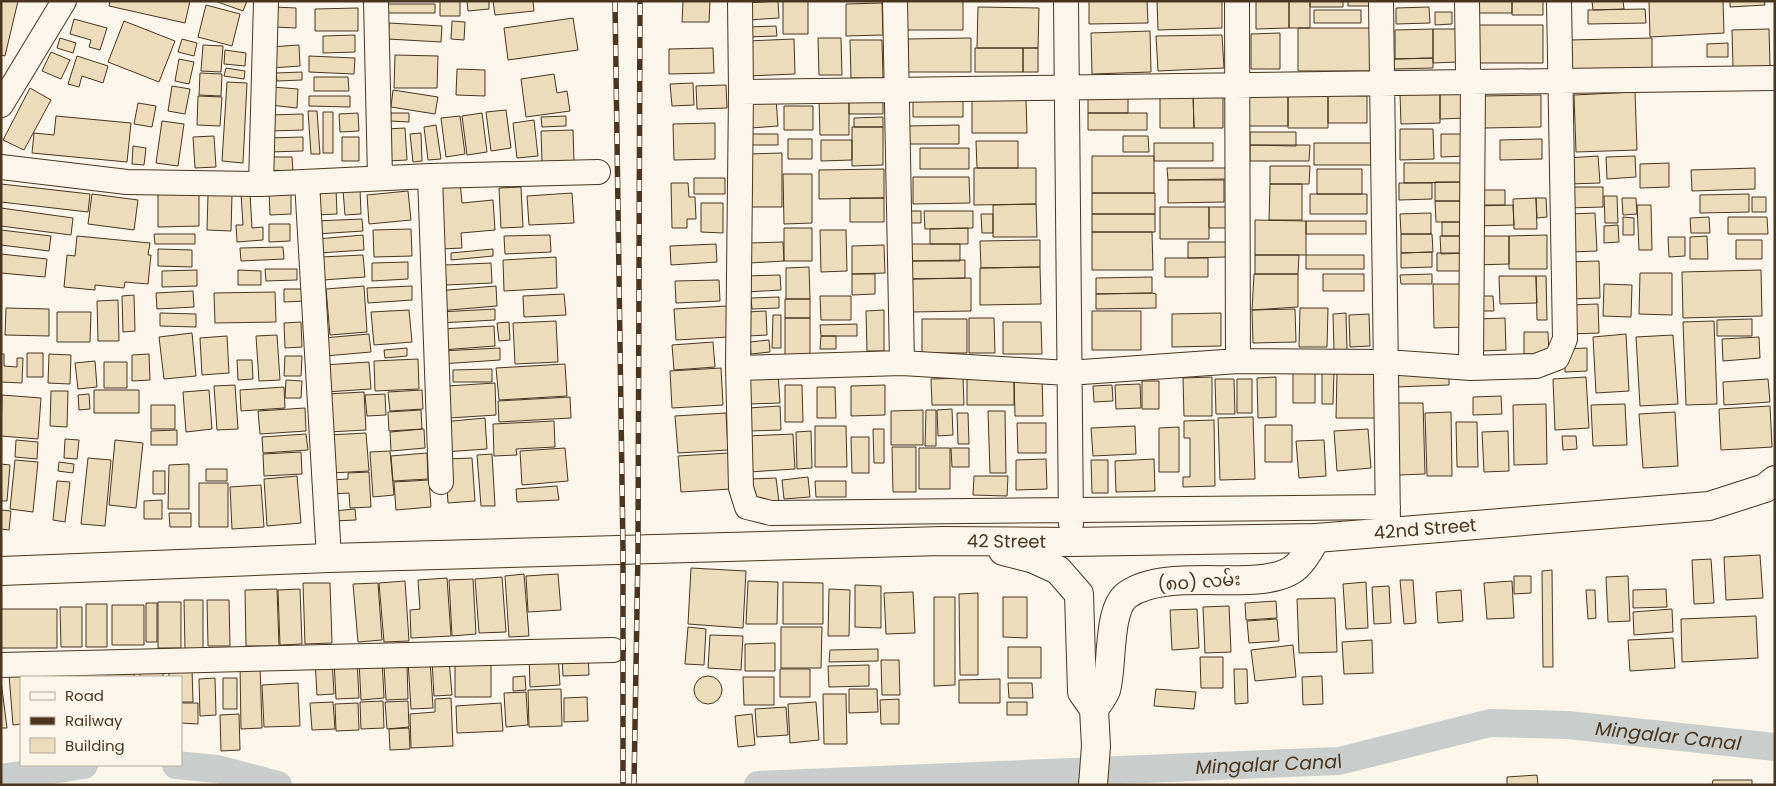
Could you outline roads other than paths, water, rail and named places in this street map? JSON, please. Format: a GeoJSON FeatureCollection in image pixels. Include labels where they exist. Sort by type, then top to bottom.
{"type":"FeatureCollection","features":[{"type":"Feature","properties":{"kind":"street"},"geometry":{"type":"LineString","coordinates":[[1,105],[64,1]]}},
{"type":"Feature","properties":{"kind":"street"},"geometry":{"type":"LineString","coordinates":[[261,184],[266,1]]}},
{"type":"Feature","properties":{"kind":"street"},"geometry":{"type":"LineString","coordinates":[[376,1],[380,178]]}},
{"type":"Feature","properties":{"kind":"street"},"geometry":{"type":"LineString","coordinates":[[740,1],[738,368],[741,488],[747,507],[771,514],[1071,510],[1388,519],[1381,1]]}},
{"type":"Feature","properties":{"kind":"street"},"geometry":{"type":"LineString","coordinates":[[895,1],[902,363]]}},
{"type":"Feature","properties":{"kind":"street"},"geometry":{"type":"LineString","coordinates":[[1066,1],[1065,86],[1070,542]]}},
{"type":"Feature","properties":{"kind":"street"},"geometry":{"type":"LineString","coordinates":[[1237,1],[1238,361]]}},
{"type":"Feature","properties":{"kind":"street"},"geometry":{"type":"LineString","coordinates":[[1467,1],[1468,71],[1473,83],[1471,368]]}},
{"type":"Feature","properties":{"kind":"street"},"geometry":{"type":"LineString","coordinates":[[738,368],[902,363],[1068,373],[1238,361],[1386,362],[1471,368],[1536,366],[1557,358],[1564,339],[1559,1]]}},
{"type":"Feature","properties":{"kind":"street"},"geometry":{"type":"LineString","coordinates":[[741,92],[897,91],[1065,86],[1238,86],[1775,78]]}},
{"type":"Feature","properties":{"kind":"street"},"geometry":{"type":"LineString","coordinates":[[1,166],[127,182],[261,184],[430,176],[598,172]]}},
{"type":"Feature","properties":{"kind":"street"},"geometry":{"type":"LineString","coordinates":[[430,176],[441,482]]}},
{"type":"Feature","properties":{"kind":"street"},"geometry":{"type":"LineString","coordinates":[[307,182],[329,558]]}},
{"type":"Feature","properties":{"kind":"street","name":"42nd Street"},"geometry":{"type":"LineString","coordinates":[[1070,542],[1316,538],[1388,519],[1709,506],[1765,488],[1775,480]]}},
{"type":"Feature","properties":{"kind":"street","name":"(၈၀) လမ်း"},"geometry":{"type":"LineString","coordinates":[[1094,709],[1106,691],[1118,608],[1127,595],[1152,584],[1180,580],[1236,580],[1276,576],[1297,567],[1316,538]]}},
{"type":"Feature","properties":{"kind":"street"},"geometry":{"type":"LineString","coordinates":[[1,571],[329,558],[942,542],[1008,552],[1034,559],[1058,570],[1079,594],[1082,692],[1094,709],[1096,746],[1093,785]]}},
{"type":"Feature","properties":{"kind":"street","name":"42 Street"},"geometry":{"type":"LineString","coordinates":[[942,542],[1070,542]]}},
{"type":"Feature","properties":{"kind":"street"},"geometry":{"type":"LineString","coordinates":[[1,665],[612,650]]}},
{"type":"Feature","properties":{"kind":"waterway","name":"Mingalar Canal"},"geometry":{"type":"LineString","coordinates":[[758,785],[1339,761],[1490,723],[1568,725],[1775,747]]}},
{"type":"Feature","properties":{"kind":"waterway","name":"Mingalar Canal"},"geometry":{"type":"LineString","coordinates":[[1,778],[78,766]]}},
{"type":"Feature","properties":{"kind":"waterway","name":"Mingalar Canal"},"geometry":{"type":"LineString","coordinates":[[182,766],[217,769],[278,785]]}},
{"type":"Feature","properties":{"kind":"railway"},"geometry":{"type":"LineString","coordinates":[[615,1],[623,551],[623,785]]}},
{"type":"Feature","properties":{"kind":"railway"},"geometry":{"type":"LineString","coordinates":[[634,785],[638,550],[640,1]]}}]}
